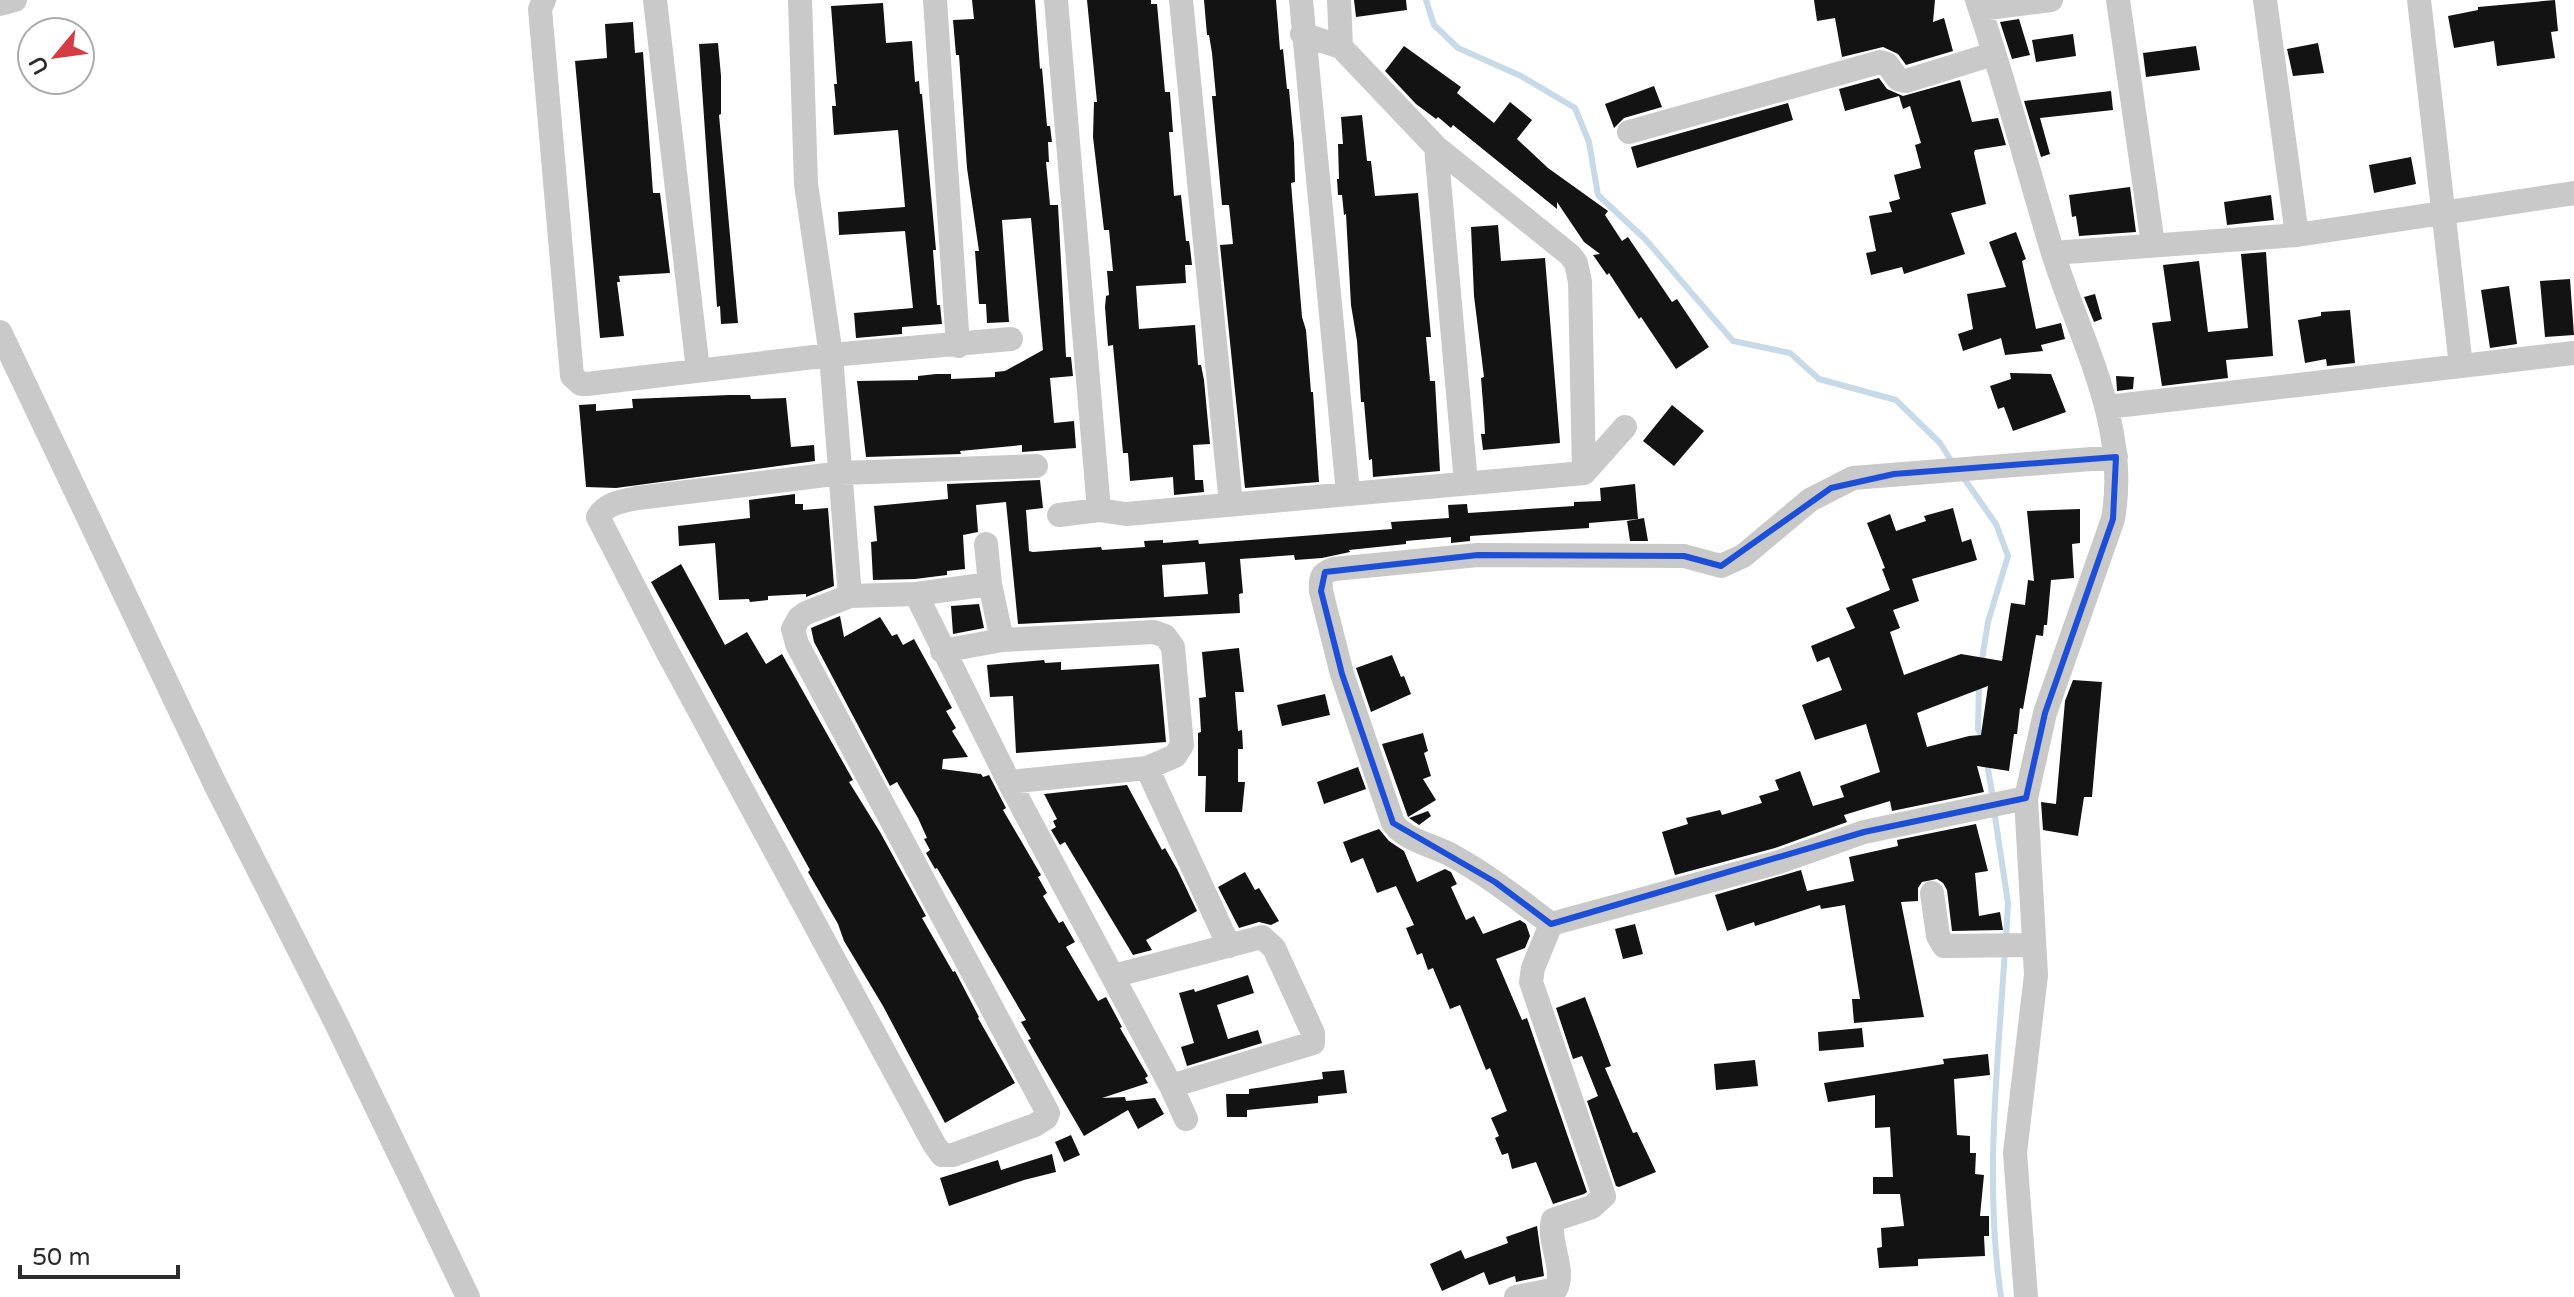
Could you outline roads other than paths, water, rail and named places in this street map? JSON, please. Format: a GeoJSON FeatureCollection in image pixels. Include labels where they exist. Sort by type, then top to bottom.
{"type":"FeatureCollection","features":[{"type":"Feature","properties":{"kind":"street"},"geometry":{"type":"LineString","coordinates":[[0,4],[15,0]]}},
{"type":"Feature","properties":{"kind":"street"},"geometry":{"type":"LineString","coordinates":[[544,0],[540,9],[572,376],[581,384],[831,355],[1011,339]]}},
{"type":"Feature","properties":{"kind":"street"},"geometry":{"type":"LineString","coordinates":[[655,0],[698,370]]}},
{"type":"Feature","properties":{"kind":"street"},"geometry":{"type":"LineString","coordinates":[[800,0],[806,184],[831,355],[850,596]]}},
{"type":"Feature","properties":{"kind":"street"},"geometry":{"type":"LineString","coordinates":[[935,0],[958,346]]}},
{"type":"Feature","properties":{"kind":"street"},"geometry":{"type":"LineString","coordinates":[[1056,0],[1099,510]]}},
{"type":"Feature","properties":{"kind":"street"},"geometry":{"type":"LineString","coordinates":[[1181,0],[1231,504]]}},
{"type":"Feature","properties":{"kind":"street"},"geometry":{"type":"LineString","coordinates":[[1301,0],[1348,493]]}},
{"type":"Feature","properties":{"kind":"street"},"geometry":{"type":"LineString","coordinates":[[1339,0],[1341,47]]}},
{"type":"Feature","properties":{"kind":"street"},"geometry":{"type":"LineString","coordinates":[[2026,1297],[2015,1153],[2036,975],[2015,945],[2026,798],[2045,713],[2113,519],[2117,498],[2116,457],[2107,407],[2053,253],[2012,105],[1978,5],[2051,0]]}},
{"type":"Feature","properties":{"kind":"street"},"geometry":{"type":"LineString","coordinates":[[2118,0],[2153,244]]}},
{"type":"Feature","properties":{"kind":"street"},"geometry":{"type":"LineString","coordinates":[[2265,0],[2297,235]]}},
{"type":"Feature","properties":{"kind":"street"},"geometry":{"type":"LineString","coordinates":[[2419,0],[2461,366]]}},
{"type":"Feature","properties":{"kind":"street"},"geometry":{"type":"LineString","coordinates":[[1302,34],[1341,47],[1436,147],[1576,263],[1580,282],[1584,473]]}},
{"type":"Feature","properties":{"kind":"street"},"geometry":{"type":"LineString","coordinates":[[1629,132],[1880,62],[1887,64],[1902,82],[1993,54]]}},
{"type":"Feature","properties":{"kind":"street"},"geometry":{"type":"LineString","coordinates":[[1436,147],[1466,483]]}},
{"type":"Feature","properties":{"kind":"street"},"geometry":{"type":"LineString","coordinates":[[2053,253],[2297,235],[2574,193]]}},
{"type":"Feature","properties":{"kind":"street"},"geometry":{"type":"LineString","coordinates":[[0,332],[216,786],[336,1023],[468,1297]]}},
{"type":"Feature","properties":{"kind":"street"},"geometry":{"type":"LineString","coordinates":[[2107,407],[2574,353]]}},
{"type":"Feature","properties":{"kind":"street"},"geometry":{"type":"LineString","coordinates":[[1059,515],[1099,510],[1126,514],[1584,473],[1625,427]]}},
{"type":"Feature","properties":{"kind":"street"},"geometry":{"type":"LineString","coordinates":[[1551,924],[1495,882],[1451,855],[1404,834],[1393,823],[1342,674],[1321,591],[1320,579],[1325,572],[1478,555],[1684,556],[1721,566],[1743,556],[1810,500],[1853,478],[2116,457]]}},
{"type":"Feature","properties":{"kind":"street"},"geometry":{"type":"LineString","coordinates":[[990,584],[916,594],[850,596],[799,618],[793,629],[797,644],[1048,1113],[1035,1125],[953,1155],[942,1155],[598,517],[615,503],[638,498],[842,473],[1036,466]]}},
{"type":"Feature","properties":{"kind":"street"},"geometry":{"type":"LineString","coordinates":[[986,544],[990,584],[1002,640]]}},
{"type":"Feature","properties":{"kind":"street"},"geometry":{"type":"LineString","coordinates":[[916,594],[1009,782],[1186,1119]]}},
{"type":"Feature","properties":{"kind":"street"},"geometry":{"type":"LineString","coordinates":[[942,651],[1002,640],[1154,632],[1165,636],[1173,647],[1182,745],[1175,756],[1147,768],[1009,782]]}},
{"type":"Feature","properties":{"kind":"street"},"geometry":{"type":"LineString","coordinates":[[1147,768],[1229,946]]}},
{"type":"Feature","properties":{"kind":"street"},"geometry":{"type":"LineString","coordinates":[[1551,924],[1779,862],[1864,832],[2026,798]]}},
{"type":"Feature","properties":{"kind":"street"},"geometry":{"type":"LineString","coordinates":[[1932,893],[1938,936],[1944,946],[2015,945]]}},
{"type":"Feature","properties":{"kind":"street"},"geometry":{"type":"LineString","coordinates":[[1516,1297],[1556,1289],[1560,1282],[1552,1237],[1553,1220],[1592,1207],[1604,1196],[1531,982],[1533,968],[1551,924]]}},
{"type":"Feature","properties":{"kind":"street"},"geometry":{"type":"LineString","coordinates":[[1113,976],[1262,937],[1271,942],[1314,1039],[1309,1046],[1171,1086]]}},
{"type":"Feature","properties":{"kind":"waterway"},"geometry":{"type":"LineString","coordinates":[[1426,0],[1434,25],[1458,48],[1521,76],[1575,108],[1589,142],[1598,195],[1646,240],[1733,341],[1790,353],[1819,379],[1896,400],[1940,443],[1954,465]]}},
{"type":"Feature","properties":{"kind":"waterway"},"geometry":{"type":"LineString","coordinates":[[1963,477],[1996,524],[2008,556],[1988,622],[1981,666]]}},
{"type":"Feature","properties":{"kind":"waterway"},"geometry":{"type":"LineString","coordinates":[[1979,685],[1978,729],[1984,740]]}},
{"type":"Feature","properties":{"kind":"waterway"},"geometry":{"type":"LineString","coordinates":[[1987,763],[1993,799]]}},
{"type":"Feature","properties":{"kind":"waterway"},"geometry":{"type":"LineString","coordinates":[[1994,810],[2008,903],[2006,938]]}},
{"type":"Feature","properties":{"kind":"waterway"},"geometry":{"type":"LineString","coordinates":[[2001,1297],[1993,1210],[1993,1166],[2005,949]]}}]}
